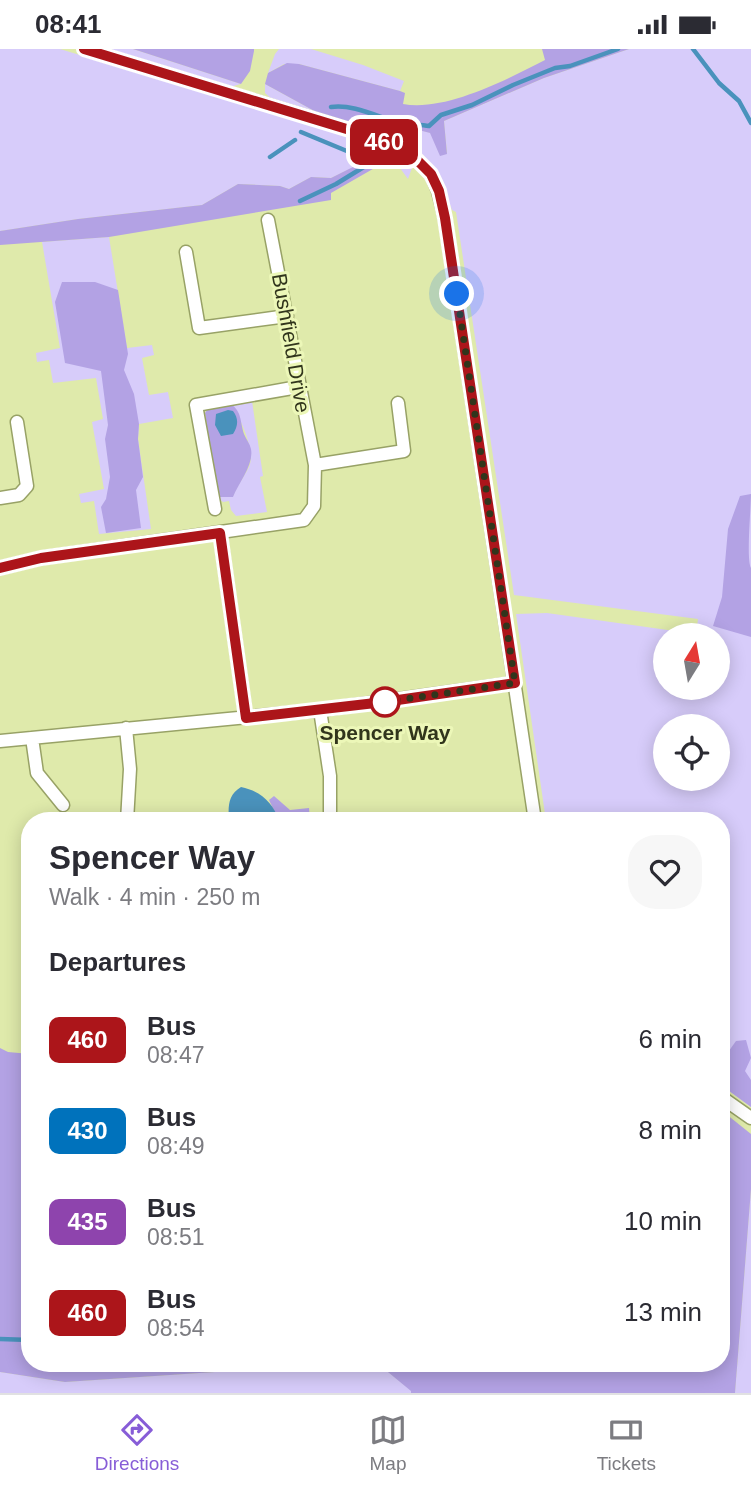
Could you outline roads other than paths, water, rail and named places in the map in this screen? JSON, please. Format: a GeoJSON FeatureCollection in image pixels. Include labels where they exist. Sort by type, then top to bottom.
{"type":"FeatureCollection","features":[{"type":"Feature","properties":{"kind":"street"},"geometry":{"type":"LineString","coordinates":[[84,49],[363,134],[413,156],[431,174],[439,191],[445,218],[534,812]]}},
{"type":"Feature","properties":{"kind":"street","name":"Bushfield Drive"},"geometry":{"type":"LineString","coordinates":[[0,568],[41,558],[304,520],[314,506],[315,465],[268,220]]}},
{"type":"Feature","properties":{"kind":"street"},"geometry":{"type":"LineString","coordinates":[[186,252],[199,328],[287,316]]}},
{"type":"Feature","properties":{"kind":"street"},"geometry":{"type":"LineString","coordinates":[[215,509],[197,405],[299,387]]}},
{"type":"Feature","properties":{"kind":"street"},"geometry":{"type":"LineString","coordinates":[[315,465],[404,451],[398,403]]}},
{"type":"Feature","properties":{"kind":"street"},"geometry":{"type":"LineString","coordinates":[[0,498],[19,495],[27,486],[17,422]]}},
{"type":"Feature","properties":{"kind":"street"},"geometry":{"type":"LineString","coordinates":[[220,533],[246,718]]}},
{"type":"Feature","properties":{"kind":"street"},"geometry":{"type":"LineString","coordinates":[[0,740],[320,711],[515,683]]}},
{"type":"Feature","properties":{"kind":"street"},"geometry":{"type":"LineString","coordinates":[[320,711],[330,776],[330,812]]}},
{"type":"Feature","properties":{"kind":"street"},"geometry":{"type":"LineString","coordinates":[[126,729],[130,769],[128,812]]}},
{"type":"Feature","properties":{"kind":"street"},"geometry":{"type":"LineString","coordinates":[[33,738],[37,772],[48,790],[63,805]]}},
{"type":"Feature","properties":{"kind":"street"},"geometry":{"type":"LineString","coordinates":[[730,1103],[751,1118]]}},
{"type":"Feature","properties":{"kind":"water"},"geometry":{"type":"Polygon","coordinates":[[[228,410],[235,414],[237,425],[233,434],[221,436],[215,425],[216,414],[228,410]]]}},
{"type":"Feature","properties":{"kind":"water"},"geometry":{"type":"Polygon","coordinates":[[[241,787],[254,791],[265,798],[275,812],[229,812],[234,794],[241,787]]]}},
{"type":"Feature","properties":{"kind":"waterway"},"geometry":{"type":"LineString","coordinates":[[331,107],[353,108],[395,121],[429,126],[441,115],[472,105],[513,85],[555,68],[570,66],[618,49]]}},
{"type":"Feature","properties":{"kind":"waterway"},"geometry":{"type":"LineString","coordinates":[[693,49],[719,83],[739,101],[751,123]]}},
{"type":"Feature","properties":{"kind":"waterway"},"geometry":{"type":"LineString","coordinates":[[300,201],[336,184],[385,154],[373,149],[354,154],[301,132]]}},
{"type":"Feature","properties":{"kind":"waterway"},"geometry":{"type":"LineString","coordinates":[[270,157],[295,140]]}},
{"type":"Feature","properties":{"kind":"waterway"},"geometry":{"type":"LineString","coordinates":[[0,1339],[21,1340]]}},
{"type":"Feature","properties":{"kind":"place","name":"Spencer Way"},"geometry":{"type":"Point","coordinates":[385,702]}}]}
